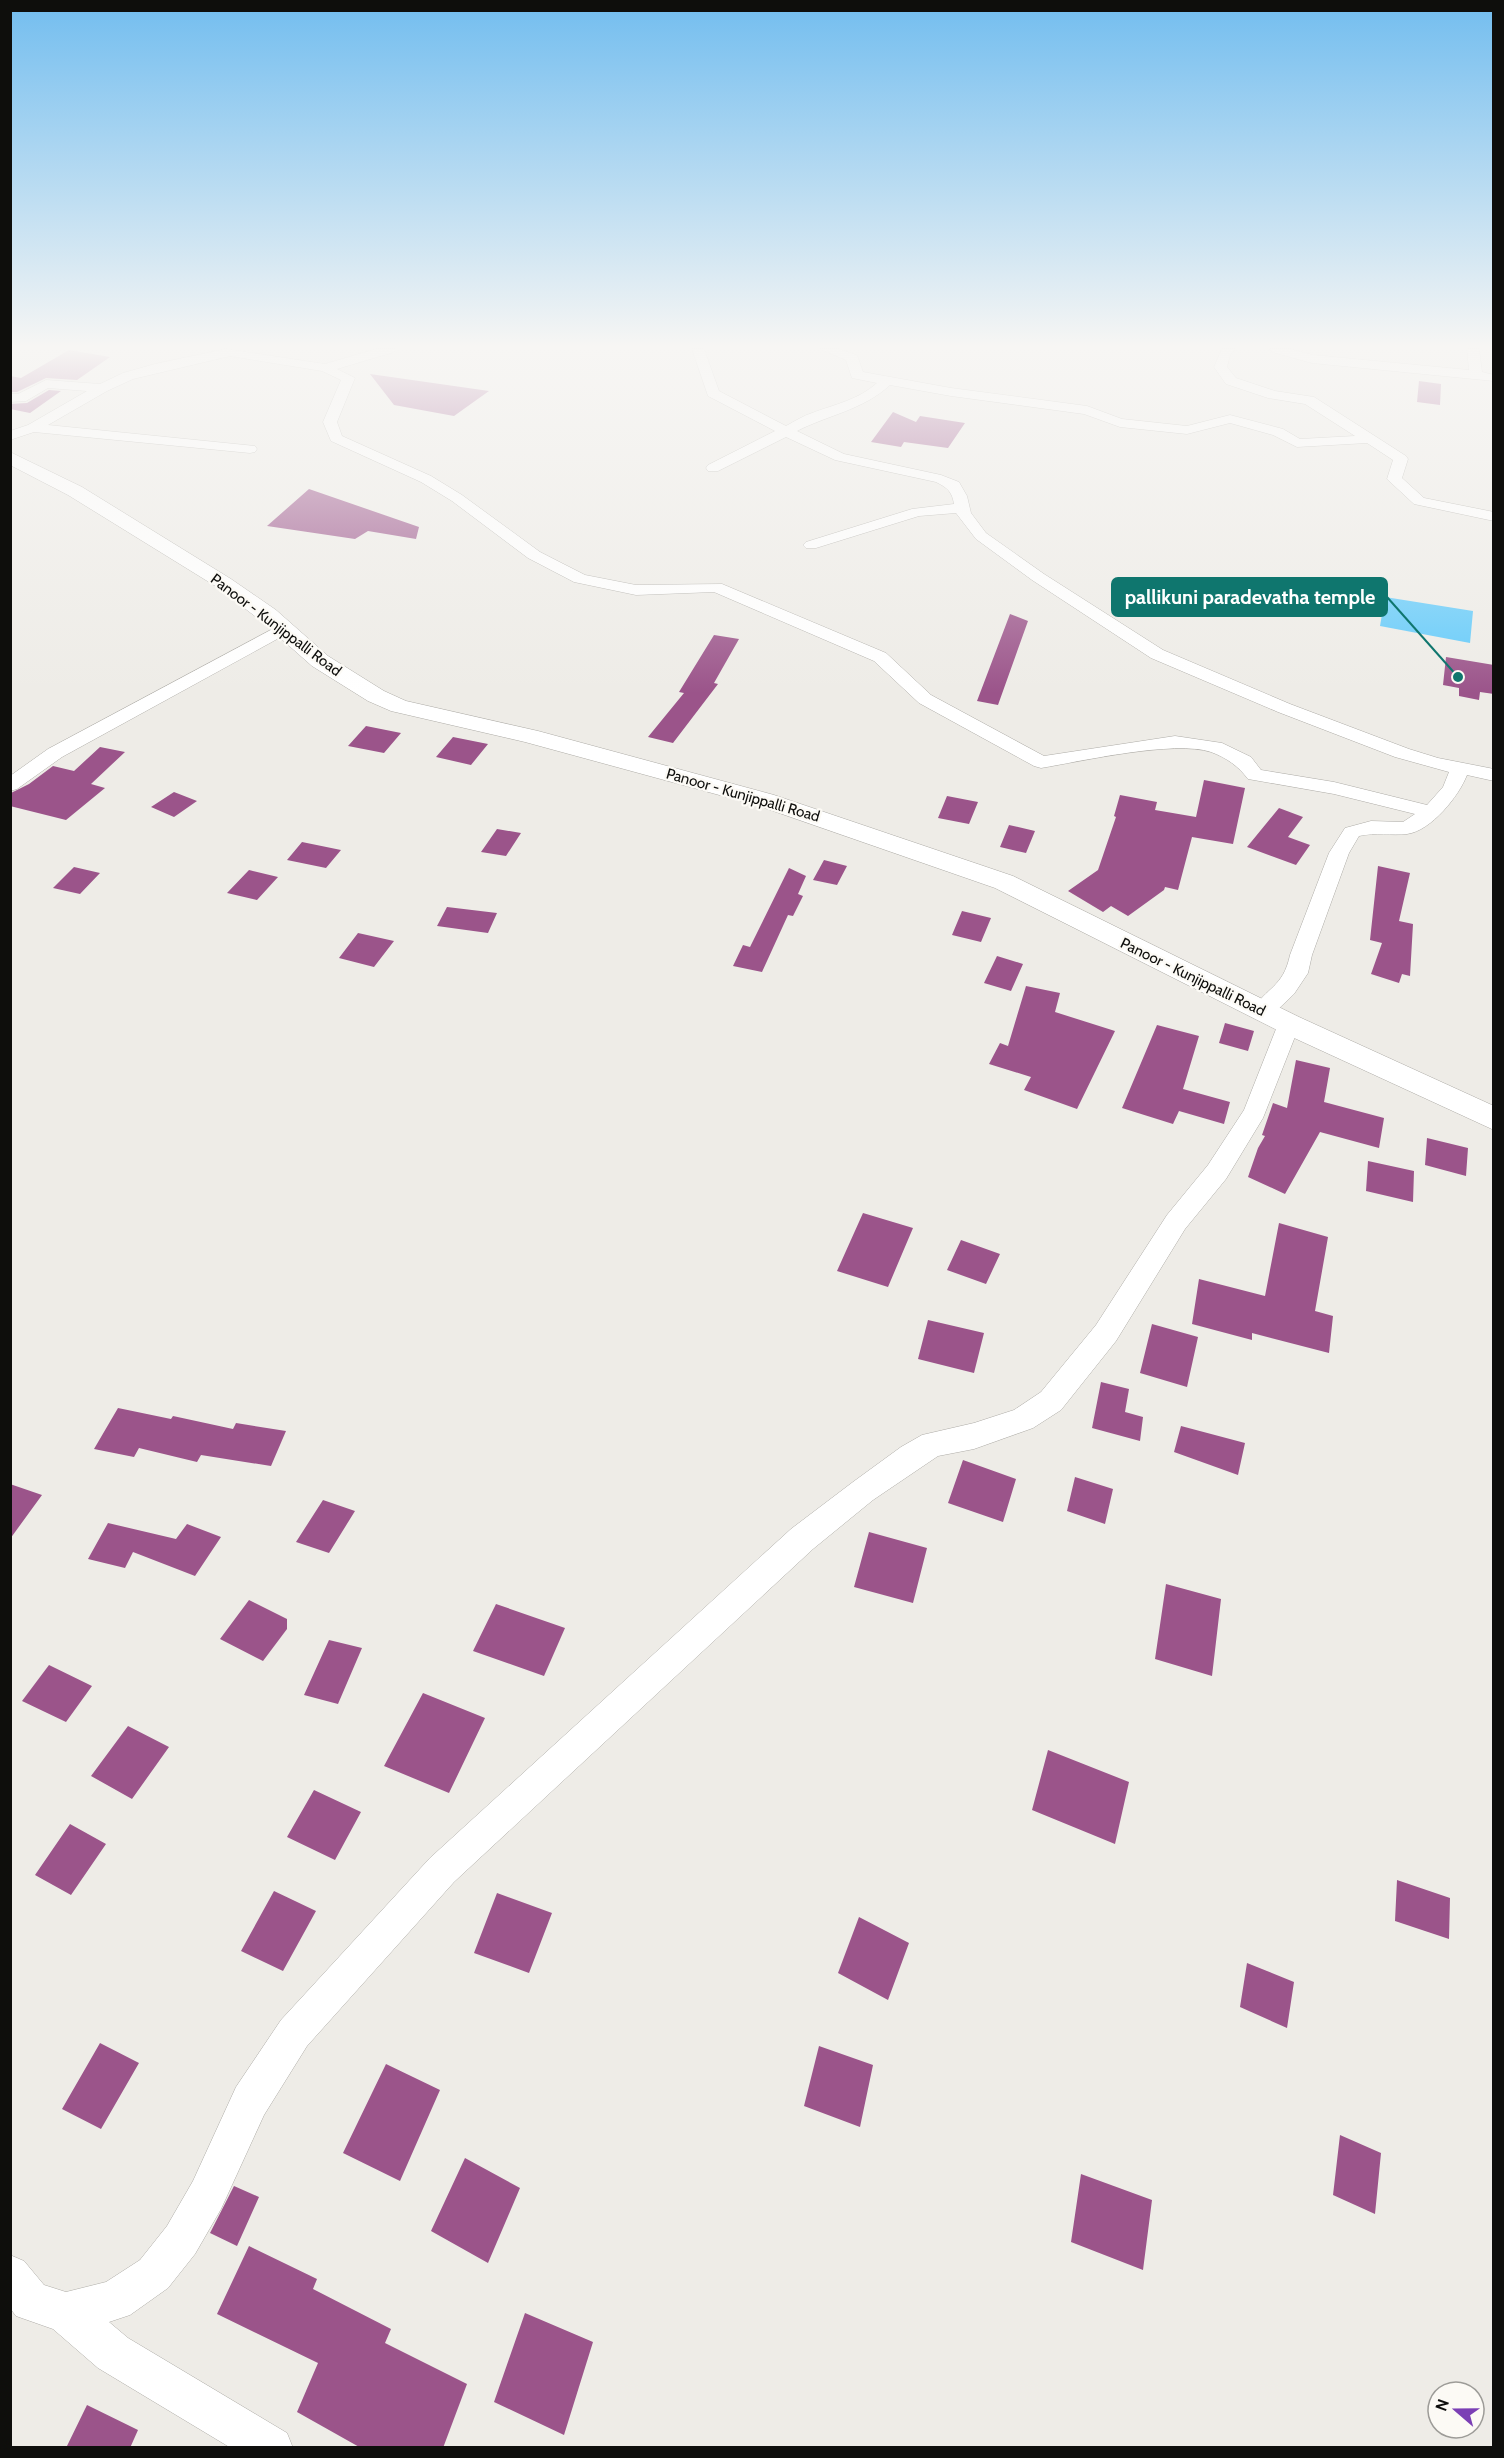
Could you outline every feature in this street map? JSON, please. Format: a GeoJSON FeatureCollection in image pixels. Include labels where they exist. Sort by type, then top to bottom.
{"type":"FeatureCollection","features":[{"type":"Feature","properties":{"kind":"main road","name":"Panoor - Kunjippalli Road"},"geometry":{"type":"LineString","coordinates":[[23,464],[75,491],[224,583],[284,628],[320,661],[376,696],[399,706],[530,736],[765,800],[1004,882],[1276,1018],[1494,1119]]}},
{"type":"Feature","properties":{"kind":"street"},"geometry":{"type":"LineString","coordinates":[[392,464],[426,479],[457,498],[534,555],[580,579],[636,590],[716,587],[880,657],[925,699],[1041,762],[1175,742],[1215,747],[1244,761],[1255,775],[1334,788],[1431,812]]}},
{"type":"Feature","properties":{"kind":"street"},"geometry":{"type":"LineString","coordinates":[[713,468],[722,464]]}},
{"type":"Feature","properties":{"kind":"street"},"geometry":{"type":"LineString","coordinates":[[874,464],[941,479],[954,485],[970,524],[981,536],[1038,578],[1157,654],[1284,708],[1402,753],[1494,776]]}},
{"type":"Feature","properties":{"kind":"street"},"geometry":{"type":"LineString","coordinates":[[1399,464],[1394,479],[1419,501],[1494,517]]}},
{"type":"Feature","properties":{"kind":"street"},"geometry":{"type":"LineString","coordinates":[[811,545],[917,512],[963,508]]}},
{"type":"Feature","properties":{"kind":"street"},"geometry":{"type":"LineString","coordinates":[[10,785],[55,753],[284,628]]}},
{"type":"Feature","properties":{"kind":"street"},"geometry":{"type":"LineString","coordinates":[[66,2313],[115,2300],[154,2274],[181,2240],[207,2196],[250,2101],[294,2033],[442,1870],[802,1539],[863,1491],[911,1456],[933,1444],[974,1436],[1023,1419],[1051,1401],[1106,1333],[1176,1222],[1217,1173],[1256,1112],[1276,1018],[1286,990],[1297,973],[1301,955],[1339,853],[1352,832],[1371,827],[1407,828],[1431,812],[1452,789],[1460,768]]}},
{"type":"Feature","properties":{"kind":"street"},"geometry":{"type":"LineString","coordinates":[[10,2275],[31,2301],[66,2313],[112,2353],[272,2448]]}},
{"type":"Feature","properties":{"kind":"water"},"geometry":{"type":"Polygon","coordinates":[[[1385,597],[1473,611],[1470,643],[1380,626],[1385,597]]]}},
{"type":"Feature","properties":{"kind":"building"},"geometry":{"type":"Polygon","coordinates":[[[309,489],[419,527],[416,539],[368,531],[355,539],[267,526],[309,489]]]}},
{"type":"Feature","properties":{"kind":"building"},"geometry":{"type":"Polygon","coordinates":[[[1010,614],[1028,621],[998,705],[977,701],[1010,614]]]}},
{"type":"Feature","properties":{"kind":"building"},"geometry":{"type":"Polygon","coordinates":[[[714,635],[739,639],[714,683],[718,684],[673,743],[648,737],[684,693],[679,692],[714,635]]]}},
{"type":"Feature","properties":{"kind":"building"},"geometry":{"type":"Polygon","coordinates":[[[1446,657],[1494,665],[1494,694],[1480,692],[1479,700],[1459,696],[1459,688],[1443,685],[1446,657]]]}},
{"type":"Feature","properties":{"kind":"building"},"geometry":{"type":"Polygon","coordinates":[[[366,726],[401,733],[384,753],[348,746],[366,726]]]}},
{"type":"Feature","properties":{"kind":"building"},"geometry":{"type":"Polygon","coordinates":[[[453,737],[488,744],[471,765],[436,757],[453,737]]]}},
{"type":"Feature","properties":{"kind":"building"},"geometry":{"type":"Polygon","coordinates":[[[100,747],[125,752],[91,784],[105,788],[66,820],[10,806],[11,793],[29,784],[53,766],[74,771],[100,747]]]}},
{"type":"Feature","properties":{"kind":"building"},"geometry":{"type":"Polygon","coordinates":[[[1204,780],[1245,788],[1233,844],[1192,837],[1178,890],[1165,887],[1128,916],[1111,906],[1103,912],[1068,891],[1098,870],[1116,817],[1114,816],[1120,795],[1157,802],[1155,810],[1196,817],[1204,780]]]}},
{"type":"Feature","properties":{"kind":"building"},"geometry":{"type":"Polygon","coordinates":[[[174,792],[197,801],[174,817],[151,807],[174,792]]]}},
{"type":"Feature","properties":{"kind":"building"},"geometry":{"type":"Polygon","coordinates":[[[947,796],[978,802],[969,824],[938,818],[947,796]]]}},
{"type":"Feature","properties":{"kind":"building"},"geometry":{"type":"Polygon","coordinates":[[[1279,808],[1303,817],[1288,837],[1310,845],[1296,865],[1247,847],[1279,808]]]}},
{"type":"Feature","properties":{"kind":"building"},"geometry":{"type":"Polygon","coordinates":[[[1009,825],[1035,831],[1026,853],[1000,847],[1009,825]]]}},
{"type":"Feature","properties":{"kind":"building"},"geometry":{"type":"Polygon","coordinates":[[[497,829],[521,833],[506,856],[481,852],[497,829]]]}},
{"type":"Feature","properties":{"kind":"building"},"geometry":{"type":"Polygon","coordinates":[[[302,842],[341,850],[326,868],[287,860],[302,842]]]}},
{"type":"Feature","properties":{"kind":"building"},"geometry":{"type":"Polygon","coordinates":[[[824,860],[847,866],[837,885],[813,880],[824,860]]]}},
{"type":"Feature","properties":{"kind":"building"},"geometry":{"type":"Polygon","coordinates":[[[1378,866],[1410,873],[1399,921],[1413,924],[1410,976],[1402,974],[1399,983],[1371,974],[1382,943],[1370,940],[1378,866]]]}},
{"type":"Feature","properties":{"kind":"building"},"geometry":{"type":"Polygon","coordinates":[[[74,867],[100,873],[80,894],[53,888],[74,867]]]}},
{"type":"Feature","properties":{"kind":"building"},"geometry":{"type":"Polygon","coordinates":[[[789,868],[806,876],[798,894],[803,896],[793,916],[788,915],[762,972],[733,966],[743,945],[750,947],[789,868]]]}},
{"type":"Feature","properties":{"kind":"building"},"geometry":{"type":"Polygon","coordinates":[[[249,870],[278,877],[257,900],[227,893],[249,870]]]}},
{"type":"Feature","properties":{"kind":"building"},"geometry":{"type":"Polygon","coordinates":[[[447,907],[497,913],[488,933],[437,926],[447,907]]]}},
{"type":"Feature","properties":{"kind":"building"},"geometry":{"type":"Polygon","coordinates":[[[962,911],[991,918],[981,942],[952,935],[962,911]]]}},
{"type":"Feature","properties":{"kind":"building"},"geometry":{"type":"Polygon","coordinates":[[[358,933],[394,941],[374,967],[339,958],[358,933]]]}},
{"type":"Feature","properties":{"kind":"building"},"geometry":{"type":"Polygon","coordinates":[[[997,956],[1023,964],[1011,991],[984,983],[997,956]]]}},
{"type":"Feature","properties":{"kind":"building"},"geometry":{"type":"Polygon","coordinates":[[[1026,986],[1060,993],[1055,1012],[1115,1031],[1077,1109],[1024,1090],[1031,1077],[989,1064],[1000,1043],[1008,1046],[1026,986]]]}},
{"type":"Feature","properties":{"kind":"building"},"geometry":{"type":"Polygon","coordinates":[[[1225,1023],[1254,1031],[1248,1051],[1219,1043],[1225,1023]]]}},
{"type":"Feature","properties":{"kind":"building"},"geometry":{"type":"Polygon","coordinates":[[[1157,1025],[1199,1036],[1183,1089],[1230,1102],[1224,1124],[1179,1111],[1173,1124],[1122,1108],[1157,1025]]]}},
{"type":"Feature","properties":{"kind":"building"},"geometry":{"type":"Polygon","coordinates":[[[1296,1060],[1330,1068],[1324,1102],[1384,1118],[1379,1148],[1320,1132],[1285,1194],[1248,1177],[1258,1148],[1265,1136],[1262,1135],[1273,1103],[1287,1108],[1296,1060]]]}},
{"type":"Feature","properties":{"kind":"building"},"geometry":{"type":"Polygon","coordinates":[[[1427,1138],[1468,1148],[1466,1176],[1425,1165],[1427,1138]]]}},
{"type":"Feature","properties":{"kind":"building"},"geometry":{"type":"Polygon","coordinates":[[[1368,1161],[1414,1171],[1413,1202],[1366,1191],[1368,1161]]]}},
{"type":"Feature","properties":{"kind":"building"},"geometry":{"type":"Polygon","coordinates":[[[863,1213],[913,1228],[888,1287],[837,1271],[863,1213]]]}},
{"type":"Feature","properties":{"kind":"building"},"geometry":{"type":"Polygon","coordinates":[[[1279,1223],[1328,1237],[1315,1311],[1333,1316],[1329,1353],[1252,1333],[1252,1340],[1192,1324],[1199,1279],[1265,1296],[1279,1223]]]}},
{"type":"Feature","properties":{"kind":"building"},"geometry":{"type":"Polygon","coordinates":[[[961,1240],[1000,1254],[986,1284],[947,1270],[961,1240]]]}},
{"type":"Feature","properties":{"kind":"building"},"geometry":{"type":"Polygon","coordinates":[[[928,1320],[984,1333],[974,1373],[918,1359],[928,1320]]]}},
{"type":"Feature","properties":{"kind":"building"},"geometry":{"type":"Polygon","coordinates":[[[1152,1324],[1198,1337],[1187,1387],[1140,1373],[1152,1324]]]}},
{"type":"Feature","properties":{"kind":"building"},"geometry":{"type":"Polygon","coordinates":[[[1101,1382],[1129,1389],[1125,1412],[1143,1417],[1140,1441],[1092,1428],[1101,1382]]]}},
{"type":"Feature","properties":{"kind":"building"},"geometry":{"type":"Polygon","coordinates":[[[118,1408],[171,1419],[173,1416],[233,1429],[236,1423],[286,1431],[271,1466],[201,1455],[197,1462],[139,1448],[134,1457],[94,1449],[118,1408]]]}},
{"type":"Feature","properties":{"kind":"building"},"geometry":{"type":"Polygon","coordinates":[[[1181,1426],[1245,1443],[1238,1475],[1174,1452],[1181,1426]]]}},
{"type":"Feature","properties":{"kind":"building"},"geometry":{"type":"Polygon","coordinates":[[[963,1460],[1016,1479],[1003,1522],[948,1503],[963,1460]]]}},
{"type":"Feature","properties":{"kind":"building"},"geometry":{"type":"Polygon","coordinates":[[[1075,1477],[1113,1489],[1105,1524],[1067,1511],[1075,1477]]]}},
{"type":"Feature","properties":{"kind":"building"},"geometry":{"type":"Polygon","coordinates":[[[10,1484],[42,1495],[10,1539],[10,1484]]]}},
{"type":"Feature","properties":{"kind":"building"},"geometry":{"type":"Polygon","coordinates":[[[323,1500],[355,1511],[329,1553],[296,1542],[323,1500]]]}},
{"type":"Feature","properties":{"kind":"building"},"geometry":{"type":"Polygon","coordinates":[[[108,1523],[176,1539],[187,1524],[221,1537],[195,1576],[133,1552],[125,1568],[88,1559],[108,1523]]]}},
{"type":"Feature","properties":{"kind":"building"},"geometry":{"type":"Polygon","coordinates":[[[869,1532],[927,1548],[913,1603],[854,1587],[869,1532]]]}},
{"type":"Feature","properties":{"kind":"building"},"geometry":{"type":"Polygon","coordinates":[[[1166,1584],[1221,1599],[1212,1676],[1155,1659],[1166,1584]]]}},
{"type":"Feature","properties":{"kind":"building"},"geometry":{"type":"Polygon","coordinates":[[[249,1600],[287,1619],[287,1629],[263,1661],[220,1639],[249,1600]]]}},
{"type":"Feature","properties":{"kind":"building"},"geometry":{"type":"Polygon","coordinates":[[[496,1604],[565,1628],[544,1676],[473,1651],[496,1604]]]}},
{"type":"Feature","properties":{"kind":"building"},"geometry":{"type":"Polygon","coordinates":[[[329,1640],[362,1648],[338,1704],[304,1695],[329,1640]]]}},
{"type":"Feature","properties":{"kind":"building"},"geometry":{"type":"Polygon","coordinates":[[[49,1665],[92,1686],[66,1722],[22,1701],[49,1665]]]}},
{"type":"Feature","properties":{"kind":"building"},"geometry":{"type":"Polygon","coordinates":[[[423,1693],[485,1718],[449,1793],[384,1766],[423,1693]]]}},
{"type":"Feature","properties":{"kind":"building"},"geometry":{"type":"Polygon","coordinates":[[[128,1726],[169,1747],[132,1799],[91,1776],[128,1726]]]}},
{"type":"Feature","properties":{"kind":"building"},"geometry":{"type":"Polygon","coordinates":[[[1048,1750],[1129,1782],[1115,1844],[1032,1810],[1048,1750]]]}},
{"type":"Feature","properties":{"kind":"building"},"geometry":{"type":"Polygon","coordinates":[[[314,1790],[361,1812],[335,1860],[287,1837],[314,1790]]]}},
{"type":"Feature","properties":{"kind":"building"},"geometry":{"type":"Polygon","coordinates":[[[70,1824],[106,1844],[71,1895],[35,1875],[70,1824]]]}},
{"type":"Feature","properties":{"kind":"building"},"geometry":{"type":"Polygon","coordinates":[[[1397,1880],[1450,1898],[1449,1939],[1395,1921],[1397,1880]]]}},
{"type":"Feature","properties":{"kind":"building"},"geometry":{"type":"Polygon","coordinates":[[[274,1891],[316,1911],[283,1971],[241,1951],[274,1891]]]}},
{"type":"Feature","properties":{"kind":"building"},"geometry":{"type":"Polygon","coordinates":[[[497,1893],[552,1913],[529,1973],[474,1953],[497,1893]]]}},
{"type":"Feature","properties":{"kind":"building"},"geometry":{"type":"Polygon","coordinates":[[[859,1917],[909,1943],[888,2000],[838,1973],[859,1917]]]}},
{"type":"Feature","properties":{"kind":"building"},"geometry":{"type":"Polygon","coordinates":[[[1247,1963],[1294,1982],[1287,2028],[1240,2007],[1247,1963]]]}},
{"type":"Feature","properties":{"kind":"building"},"geometry":{"type":"Polygon","coordinates":[[[100,2043],[139,2063],[101,2129],[62,2109],[100,2043]]]}},
{"type":"Feature","properties":{"kind":"building"},"geometry":{"type":"Polygon","coordinates":[[[819,2046],[873,2065],[860,2127],[804,2106],[819,2046]]]}},
{"type":"Feature","properties":{"kind":"building"},"geometry":{"type":"Polygon","coordinates":[[[386,2064],[440,2090],[400,2181],[343,2153],[386,2064]]]}},
{"type":"Feature","properties":{"kind":"building"},"geometry":{"type":"Polygon","coordinates":[[[1340,2135],[1381,2153],[1375,2214],[1333,2195],[1340,2135]]]}},
{"type":"Feature","properties":{"kind":"building"},"geometry":{"type":"Polygon","coordinates":[[[465,2158],[520,2188],[488,2263],[431,2231],[465,2158]]]}},
{"type":"Feature","properties":{"kind":"building"},"geometry":{"type":"Polygon","coordinates":[[[1081,2174],[1152,2200],[1143,2270],[1071,2242],[1081,2174]]]}},
{"type":"Feature","properties":{"kind":"building"},"geometry":{"type":"Polygon","coordinates":[[[234,2186],[259,2197],[237,2246],[210,2233],[234,2186]]]}},
{"type":"Feature","properties":{"kind":"building"},"geometry":{"type":"Polygon","coordinates":[[[249,2246],[317,2279],[313,2289],[391,2329],[385,2343],[467,2384],[443,2448],[361,2448],[297,2412],[318,2363],[217,2314],[249,2246]]]}},
{"type":"Feature","properties":{"kind":"building"},"geometry":{"type":"Polygon","coordinates":[[[525,2313],[593,2342],[564,2435],[494,2402],[525,2313]]]}},
{"type":"Feature","properties":{"kind":"building"},"geometry":{"type":"Polygon","coordinates":[[[87,2405],[138,2430],[130,2448],[66,2448],[87,2405]]]}},
{"type":"Feature","properties":{"kind":"place","name":"pallikuni paradevatha temple"},"geometry":{"type":"Point","coordinates":[1458,677]}}]}
